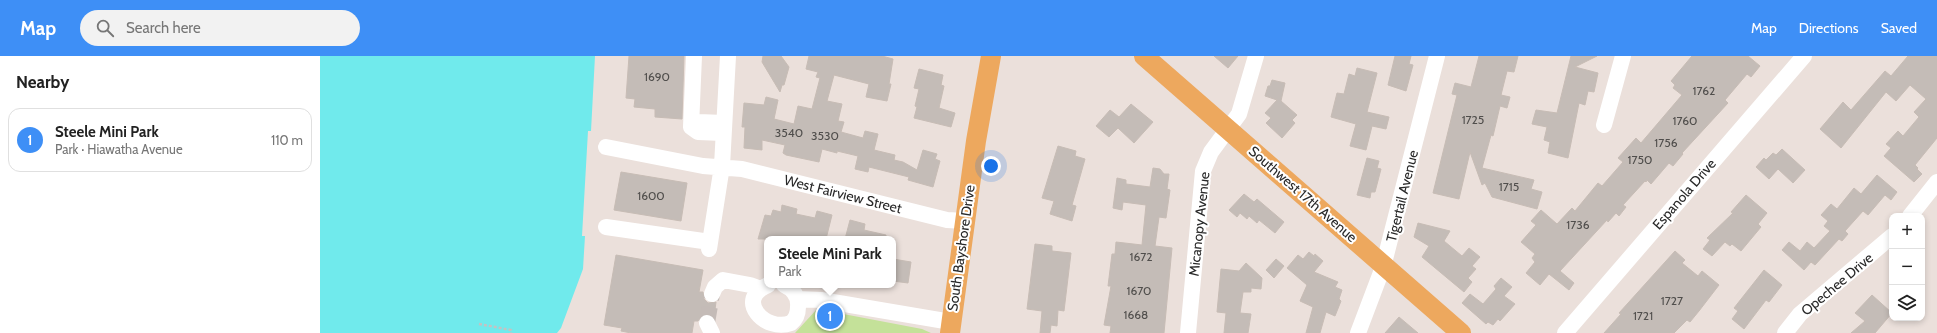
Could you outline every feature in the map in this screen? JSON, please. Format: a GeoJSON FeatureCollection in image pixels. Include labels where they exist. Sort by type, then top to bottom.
{"type":"FeatureCollection","features":[{"type":"Feature","properties":{"kind":"main road","name":"South Bayshore Drive"},"geometry":{"type":"LineString","coordinates":[[951,328],[965,221],[991,56]]}},
{"type":"Feature","properties":{"kind":"main road","name":"Southwest 17th Avenue"},"geometry":{"type":"LineString","coordinates":[[1144,56],[1462,333]]}},
{"type":"Feature","properties":{"kind":"street"},"geometry":{"type":"LineString","coordinates":[[694,56],[691,127],[698,122],[724,128]]}},
{"type":"Feature","properties":{"kind":"street"},"geometry":{"type":"LineString","coordinates":[[606,227],[709,245],[722,166],[728,56]]}},
{"type":"Feature","properties":{"kind":"street","name":"Micanopy Avenue"},"geometry":{"type":"LineString","coordinates":[[1188,333],[1203,171],[1211,152],[1239,114],[1256,56]]}},
{"type":"Feature","properties":{"kind":"street","name":"Tigertail Avenue"},"geometry":{"type":"LineString","coordinates":[[1358,333],[1384,266],[1437,56]]}},
{"type":"Feature","properties":{"kind":"street"},"geometry":{"type":"LineString","coordinates":[[1604,125],[1624,56]]}},
{"type":"Feature","properties":{"kind":"street","name":"Espanola Drive"},"geometry":{"type":"LineString","coordinates":[[1565,333],[1804,56]]}},
{"type":"Feature","properties":{"kind":"street","name":"West Fairview Street"},"geometry":{"type":"LineString","coordinates":[[606,147],[703,166],[722,166],[742,169],[947,220],[965,221]]}},
{"type":"Feature","properties":{"kind":"street"},"geometry":{"type":"LineString","coordinates":[[1912,213],[1937,182]]}},
{"type":"Feature","properties":{"kind":"street","name":"Opechee Drive"},"geometry":{"type":"LineString","coordinates":[[1785,333],[1800,314],[1889,239]]}},
{"type":"Feature","properties":{"kind":"street"},"geometry":{"type":"LineString","coordinates":[[712,294],[714,287],[723,280],[764,287]]}},
{"type":"Feature","properties":{"kind":"street"},"geometry":{"type":"LineString","coordinates":[[764,287],[754,298],[753,310],[757,320],[765,330],[783,328],[793,322],[798,311],[798,299],[789,288]]}},
{"type":"Feature","properties":{"kind":"street"},"geometry":{"type":"LineString","coordinates":[[798,299],[821,300],[951,328]]}},
{"type":"Feature","properties":{"kind":"path"},"geometry":{"type":"LineString","coordinates":[[479,324],[511,330],[511,333]]}},
{"type":"Feature","properties":{"kind":"green space"},"geometry":{"type":"Polygon","coordinates":[[[817,309],[922,329],[931,333],[795,333],[817,309]]]}},
{"type":"Feature","properties":{"kind":"water"},"geometry":{"type":"Polygon","coordinates":[[[320,56],[595,56],[591,131],[588,131],[582,236],[585,236],[583,269],[561,328],[557,333],[320,333],[320,56]]]}},
{"type":"Feature","properties":{"kind":"building"},"geometry":{"type":"Polygon","coordinates":[[[629,56],[684,56],[682,119],[655,117],[655,109],[634,107],[635,99],[626,98],[629,56]]]}},
{"type":"Feature","properties":{"kind":"building"},"geometry":{"type":"Polygon","coordinates":[[[763,56],[781,56],[789,67],[784,85],[782,85],[780,92],[762,62],[763,56]]]}},
{"type":"Feature","properties":{"kind":"building"},"geometry":{"type":"Polygon","coordinates":[[[809,56],[882,56],[893,59],[889,84],[891,84],[887,101],[866,97],[869,84],[834,75],[827,101],[842,104],[838,121],[844,122],[841,132],[863,138],[865,131],[878,134],[874,150],[895,155],[894,160],[903,162],[917,170],[923,150],[937,154],[935,159],[940,161],[933,187],[908,180],[909,177],[869,167],[868,172],[855,169],[858,156],[837,151],[837,153],[822,149],[819,162],[786,155],[783,153],[785,145],[762,140],[762,150],[744,148],[745,127],[742,127],[744,103],[764,105],[766,97],[778,100],[774,119],[794,124],[798,106],[812,109],[820,78],[816,77],[818,72],[806,69],[809,56]]]}},
{"type":"Feature","properties":{"kind":"building"},"geometry":{"type":"Polygon","coordinates":[[[1214,56],[1238,56],[1228,68],[1214,56]]]}},
{"type":"Feature","properties":{"kind":"building"},"geometry":{"type":"Polygon","coordinates":[[[1395,56],[1411,56],[1409,64],[1413,65],[1406,91],[1388,85],[1395,56]]]}},
{"type":"Feature","properties":{"kind":"building"},"geometry":{"type":"Polygon","coordinates":[[[1479,56],[1518,56],[1514,72],[1507,71],[1501,95],[1510,97],[1507,108],[1500,106],[1493,136],[1491,135],[1482,168],[1534,180],[1531,189],[1542,192],[1537,209],[1492,197],[1485,183],[1482,185],[1470,152],[1459,199],[1433,193],[1457,95],[1452,94],[1455,83],[1471,87],[1479,56]]]}},
{"type":"Feature","properties":{"kind":"building"},"geometry":{"type":"Polygon","coordinates":[[[1571,56],[1597,56],[1575,67],[1598,73],[1594,92],[1588,91],[1585,105],[1579,103],[1568,158],[1548,153],[1550,142],[1544,140],[1547,127],[1532,124],[1536,110],[1557,113],[1571,56]]]}},
{"type":"Feature","properties":{"kind":"building"},"geometry":{"type":"Polygon","coordinates":[[[1692,56],[1748,56],[1760,66],[1751,77],[1747,74],[1725,100],[1728,103],[1682,153],[1683,154],[1673,166],[1669,163],[1651,184],[1647,180],[1646,182],[1645,181],[1623,205],[1626,207],[1619,216],[1616,213],[1608,222],[1607,220],[1560,271],[1574,283],[1569,290],[1549,274],[1540,285],[1526,273],[1535,262],[1532,258],[1535,254],[1521,242],[1536,225],[1531,221],[1541,210],[1557,224],[1572,208],[1575,211],[1598,183],[1602,186],[1623,162],[1618,158],[1636,138],[1641,143],[1682,95],[1673,88],[1675,85],[1671,81],[1692,56]]]}},
{"type":"Feature","properties":{"kind":"building"},"geometry":{"type":"Polygon","coordinates":[[[1908,56],[1937,56],[1937,138],[1915,165],[1922,174],[1914,182],[1884,156],[1891,148],[1886,144],[1898,131],[1903,136],[1919,117],[1914,112],[1926,99],[1910,85],[1896,101],[1886,92],[1841,148],[1820,129],[1843,102],[1851,110],[1885,71],[1891,76],[1908,56]]]}},
{"type":"Feature","properties":{"kind":"building"},"geometry":{"type":"Polygon","coordinates":[[[1357,68],[1377,73],[1367,112],[1389,117],[1386,129],[1372,126],[1366,150],[1350,146],[1356,124],[1331,117],[1337,93],[1344,94],[1349,74],[1355,76],[1357,68]]]}},
{"type":"Feature","properties":{"kind":"building"},"geometry":{"type":"Polygon","coordinates":[[[919,69],[943,75],[941,85],[944,86],[939,108],[955,113],[951,127],[914,118],[919,89],[914,88],[919,69]]]}},
{"type":"Feature","properties":{"kind":"building"},"geometry":{"type":"Polygon","coordinates":[[[1272,80],[1285,83],[1281,101],[1297,115],[1292,120],[1295,123],[1282,138],[1266,123],[1271,118],[1265,113],[1277,100],[1265,96],[1268,86],[1270,86],[1272,80]]]}},
{"type":"Feature","properties":{"kind":"building"},"geometry":{"type":"Polygon","coordinates":[[[1131,104],[1153,122],[1134,143],[1118,128],[1109,137],[1096,126],[1110,110],[1119,117],[1131,104]]]}},
{"type":"Feature","properties":{"kind":"building"},"geometry":{"type":"Polygon","coordinates":[[[1058,146],[1076,151],[1075,156],[1085,159],[1072,205],[1076,206],[1072,221],[1050,214],[1054,201],[1042,198],[1058,146]]]}},
{"type":"Feature","properties":{"kind":"building"},"geometry":{"type":"Polygon","coordinates":[[[1782,149],[1805,170],[1793,183],[1778,169],[1769,179],[1756,167],[1764,158],[1766,160],[1773,153],[1776,155],[1782,149]]]}},
{"type":"Feature","properties":{"kind":"building"},"geometry":{"type":"Polygon","coordinates":[[[1367,158],[1379,161],[1377,168],[1381,169],[1375,192],[1371,192],[1370,198],[1357,195],[1367,158]]]}},
{"type":"Feature","properties":{"kind":"building"},"geometry":{"type":"Polygon","coordinates":[[[1153,168],[1160,169],[1164,174],[1169,174],[1167,189],[1170,190],[1166,218],[1159,217],[1155,246],[1172,248],[1164,333],[1110,333],[1111,326],[1104,325],[1111,286],[1108,286],[1112,254],[1115,254],[1116,242],[1142,245],[1146,205],[1123,202],[1122,210],[1113,208],[1117,178],[1126,180],[1126,184],[1150,187],[1153,168]]]}},
{"type":"Feature","properties":{"kind":"building"},"geometry":{"type":"Polygon","coordinates":[[[621,172],[687,183],[681,221],[614,210],[621,172]]]}},
{"type":"Feature","properties":{"kind":"building"},"geometry":{"type":"Polygon","coordinates":[[[1877,175],[1897,192],[1891,200],[1885,195],[1868,215],[1863,211],[1845,231],[1848,234],[1842,241],[1839,239],[1815,265],[1811,262],[1804,270],[1782,250],[1789,242],[1800,251],[1807,242],[1814,248],[1830,231],[1824,226],[1828,221],[1821,215],[1831,204],[1837,209],[1854,188],[1861,194],[1877,175]]]}},
{"type":"Feature","properties":{"kind":"building"},"geometry":{"type":"Polygon","coordinates":[[[1244,194],[1254,202],[1257,199],[1284,222],[1275,233],[1259,220],[1257,223],[1249,216],[1247,219],[1240,213],[1237,217],[1229,210],[1244,194]]]}},
{"type":"Feature","properties":{"kind":"building"},"geometry":{"type":"Polygon","coordinates":[[[1746,195],[1767,213],[1758,224],[1761,227],[1741,251],[1732,244],[1730,246],[1725,242],[1712,256],[1703,249],[1710,240],[1707,238],[1733,213],[1731,212],[1746,195]]]}},
{"type":"Feature","properties":{"kind":"building"},"geometry":{"type":"Polygon","coordinates":[[[782,205],[797,209],[796,214],[815,218],[817,211],[832,215],[827,236],[764,236],[764,239],[758,239],[765,215],[771,216],[773,210],[781,212],[782,205]]]}},
{"type":"Feature","properties":{"kind":"building"},"geometry":{"type":"Polygon","coordinates":[[[850,220],[865,224],[864,230],[886,235],[886,236],[846,236],[850,220]]]}},
{"type":"Feature","properties":{"kind":"building"},"geometry":{"type":"Polygon","coordinates":[[[1418,223],[1450,231],[1444,241],[1462,256],[1469,248],[1480,257],[1472,266],[1476,269],[1468,278],[1472,282],[1464,292],[1422,257],[1429,246],[1414,237],[1418,223]]]}},
{"type":"Feature","properties":{"kind":"building"},"geometry":{"type":"Polygon","coordinates":[[[1035,244],[1052,246],[1052,251],[1071,253],[1064,311],[1058,310],[1057,326],[1051,325],[1050,333],[1040,333],[1042,311],[1027,309],[1035,244]]]}},
{"type":"Feature","properties":{"kind":"building"},"geometry":{"type":"Polygon","coordinates":[[[1675,251],[1685,260],[1682,263],[1698,276],[1702,271],[1719,285],[1690,322],[1687,320],[1674,333],[1604,333],[1621,314],[1619,313],[1675,251]]]}},
{"type":"Feature","properties":{"kind":"building"},"geometry":{"type":"Polygon","coordinates":[[[1309,252],[1314,256],[1315,254],[1323,261],[1314,272],[1338,282],[1335,287],[1342,290],[1339,299],[1341,301],[1335,316],[1326,312],[1320,333],[1306,333],[1313,307],[1300,301],[1307,285],[1287,268],[1298,255],[1303,259],[1309,252]]]}},
{"type":"Feature","properties":{"kind":"building"},"geometry":{"type":"Polygon","coordinates":[[[616,255],[703,270],[699,292],[703,292],[704,299],[708,303],[716,302],[714,317],[707,314],[702,315],[698,321],[694,321],[692,333],[631,333],[621,331],[622,328],[604,325],[616,255]]]}},
{"type":"Feature","properties":{"kind":"building"},"geometry":{"type":"Polygon","coordinates":[[[1276,259],[1284,266],[1274,278],[1266,270],[1276,259]]]}},
{"type":"Feature","properties":{"kind":"building"},"geometry":{"type":"Polygon","coordinates":[[[896,260],[911,262],[908,283],[896,281],[896,260]]]}},
{"type":"Feature","properties":{"kind":"building"},"geometry":{"type":"Polygon","coordinates":[[[1246,263],[1262,278],[1261,289],[1251,288],[1251,292],[1243,292],[1240,313],[1251,314],[1248,333],[1224,333],[1226,313],[1217,312],[1221,269],[1239,271],[1246,263]]]}},
{"type":"Feature","properties":{"kind":"building"},"geometry":{"type":"Polygon","coordinates":[[[1764,270],[1782,285],[1769,302],[1766,300],[1744,329],[1732,319],[1738,311],[1734,308],[1764,270]]]}},
{"type":"Feature","properties":{"kind":"building"},"geometry":{"type":"Polygon","coordinates":[[[1501,278],[1512,287],[1504,296],[1515,304],[1500,321],[1498,319],[1493,325],[1488,322],[1486,324],[1462,303],[1470,294],[1483,304],[1496,289],[1494,286],[1501,278]]]}},
{"type":"Feature","properties":{"kind":"building"},"geometry":{"type":"Polygon","coordinates":[[[1872,295],[1889,310],[1889,317],[1875,333],[1851,333],[1865,321],[1855,313],[1872,295]]]}},
{"type":"Feature","properties":{"kind":"building"},"geometry":{"type":"Polygon","coordinates":[[[1399,317],[1418,333],[1385,333],[1399,317]]]}},
{"type":"Feature","properties":{"kind":"tunnel"},"geometry":{"type":"LineString","coordinates":[[707,323],[712,294]]}},
{"type":"Feature","properties":{"kind":"place","name":"Steele Mini Park"},"geometry":{"type":"Point","coordinates":[830,316]}}]}
